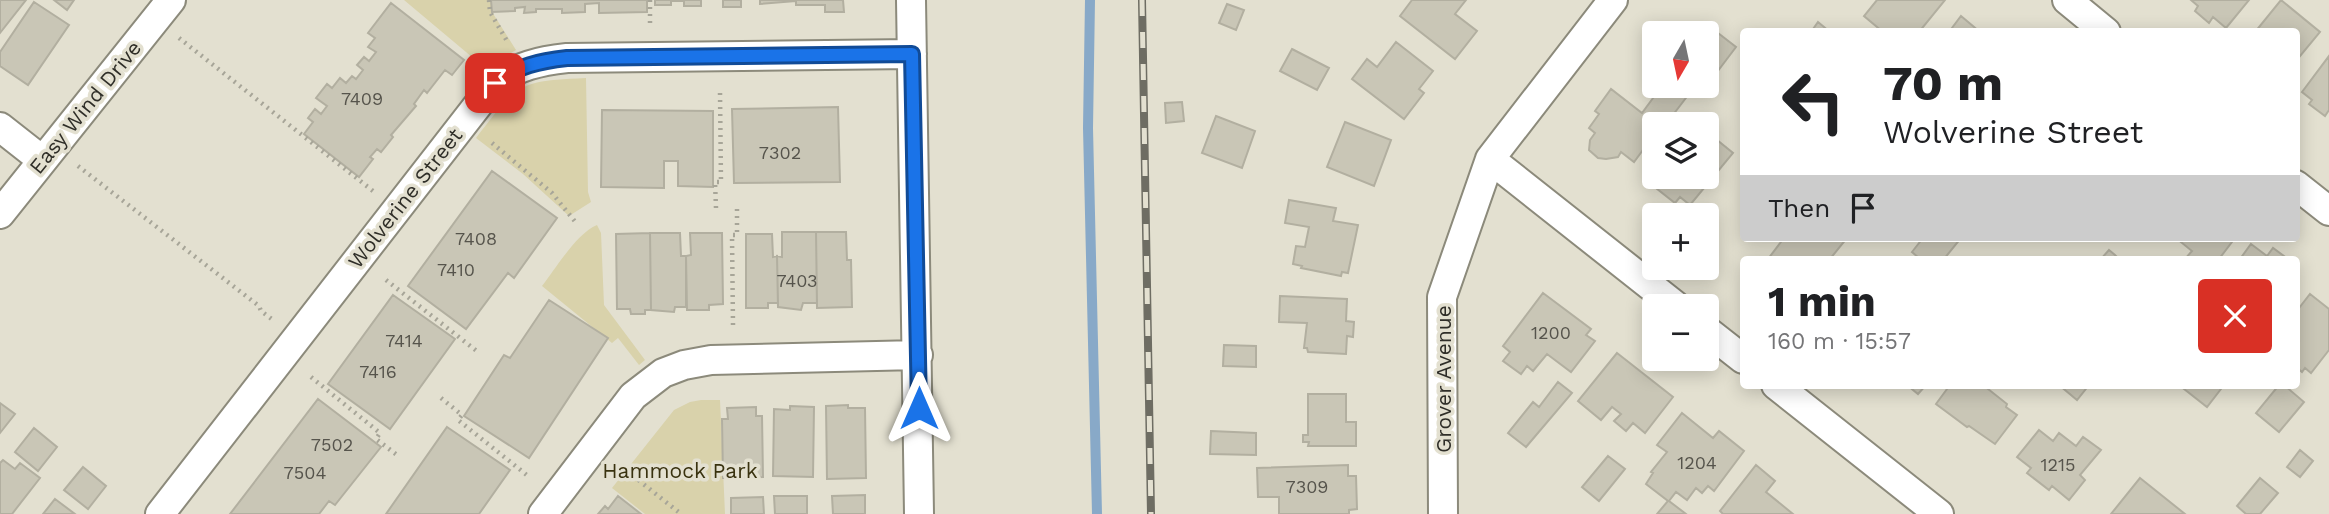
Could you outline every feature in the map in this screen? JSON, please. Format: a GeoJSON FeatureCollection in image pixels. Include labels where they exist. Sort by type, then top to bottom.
{"type":"FeatureCollection","features":[{"type":"Feature","properties":{"kind":"street","name":"Easy Wind Drive"},"geometry":{"type":"LineString","coordinates":[[0,214],[171,0]]}},
{"type":"Feature","properties":{"kind":"street"},"geometry":{"type":"LineString","coordinates":[[911,0],[919,514]]}},
{"type":"Feature","properties":{"kind":"street","name":"Grover Avenue"},"geometry":{"type":"LineString","coordinates":[[1443,514],[1442,297],[1490,159],[1613,0]]}},
{"type":"Feature","properties":{"kind":"street"},"geometry":{"type":"LineString","coordinates":[[2067,0],[2101,28]]}},
{"type":"Feature","properties":{"kind":"street","name":"Wolverine Street"},"geometry":{"type":"LineString","coordinates":[[160,514],[495,83],[504,76],[528,65],[567,58],[912,54]]}},
{"type":"Feature","properties":{"kind":"street"},"geometry":{"type":"LineString","coordinates":[[0,127],[42,160]]}},
{"type":"Feature","properties":{"kind":"street"},"geometry":{"type":"LineString","coordinates":[[1490,159],[1661,294]]}},
{"type":"Feature","properties":{"kind":"street"},"geometry":{"type":"LineString","coordinates":[[2300,188],[2329,211]]}},
{"type":"Feature","properties":{"kind":"street"},"geometry":{"type":"LineString","coordinates":[[1719,340],[1740,357]]}},
{"type":"Feature","properties":{"kind":"street"},"geometry":{"type":"LineString","coordinates":[[543,514],[633,396],[663,373],[684,365],[711,360],[918,355]]}},
{"type":"Feature","properties":{"kind":"street"},"geometry":{"type":"LineString","coordinates":[[1781,389],[1939,514]]}},
{"type":"Feature","properties":{"kind":"path"},"geometry":{"type":"LineString","coordinates":[[489,0],[490,12],[507,41]]}},
{"type":"Feature","properties":{"kind":"path"},"geometry":{"type":"LineString","coordinates":[[650,0],[650,29]]}},
{"type":"Feature","properties":{"kind":"path"},"geometry":{"type":"LineString","coordinates":[[179,38],[373,191]]}},
{"type":"Feature","properties":{"kind":"path"},"geometry":{"type":"LineString","coordinates":[[716,208],[715,182],[721,182],[720,92]]}},
{"type":"Feature","properties":{"kind":"path"},"geometry":{"type":"LineString","coordinates":[[492,143],[551,193],[577,224]]}},
{"type":"Feature","properties":{"kind":"path"},"geometry":{"type":"LineString","coordinates":[[78,166],[226,280],[273,320]]}},
{"type":"Feature","properties":{"kind":"path"},"geometry":{"type":"LineString","coordinates":[[733,325],[732,235],[737,235],[737,209]]}},
{"type":"Feature","properties":{"kind":"path"},"geometry":{"type":"LineString","coordinates":[[386,280],[478,352]]}},
{"type":"Feature","properties":{"kind":"path"},"geometry":{"type":"LineString","coordinates":[[310,377],[380,433],[376,439],[397,455]]}},
{"type":"Feature","properties":{"kind":"path"},"geometry":{"type":"LineString","coordinates":[[441,398],[462,415],[458,419],[528,476]]}},
{"type":"Feature","properties":{"kind":"path"},"geometry":{"type":"LineString","coordinates":[[622,467],[681,514]]}},
{"type":"Feature","properties":{"kind":"green space"},"geometry":{"type":"Polygon","coordinates":[[[404,0],[491,0],[492,12],[516,50],[485,68],[404,0]]]}},
{"type":"Feature","properties":{"kind":"green space"},"geometry":{"type":"Polygon","coordinates":[[[586,78],[588,192],[591,202],[569,216],[523,174],[476,138],[501,106],[520,89],[545,81],[586,78]]]}},
{"type":"Feature","properties":{"kind":"green space"},"geometry":{"type":"Polygon","coordinates":[[[597,225],[601,233],[604,305],[645,360],[639,365],[618,338],[612,343],[542,286],[582,235],[597,225]]]}},
{"type":"Feature","properties":{"kind":"green space","name":"Hammock Park"},"geometry":{"type":"Polygon","coordinates":[[[701,400],[720,400],[725,514],[645,514],[612,488],[674,410],[701,400]]]}},
{"type":"Feature","properties":{"kind":"building"},"geometry":{"type":"Polygon","coordinates":[[[0,0],[26,0],[0,33],[0,0]]]}},
{"type":"Feature","properties":{"kind":"building"},"geometry":{"type":"Polygon","coordinates":[[[54,0],[74,0],[67,10],[54,0]]]}},
{"type":"Feature","properties":{"kind":"building"},"geometry":{"type":"Polygon","coordinates":[[[491,0],[647,0],[647,12],[599,13],[599,3],[585,4],[585,12],[562,13],[562,9],[536,9],[536,12],[524,13],[525,7],[515,8],[515,11],[492,12],[491,0]]]}},
{"type":"Feature","properties":{"kind":"building"},"geometry":{"type":"Polygon","coordinates":[[[655,0],[701,0],[701,6],[684,6],[684,1],[671,1],[671,5],[655,5],[655,0]]]}},
{"type":"Feature","properties":{"kind":"building"},"geometry":{"type":"Polygon","coordinates":[[[723,0],[741,0],[741,7],[723,7],[723,0]]]}},
{"type":"Feature","properties":{"kind":"building"},"geometry":{"type":"Polygon","coordinates":[[[760,0],[843,0],[844,12],[825,12],[825,5],[796,5],[796,1],[760,4],[760,0]]]}},
{"type":"Feature","properties":{"kind":"building"},"geometry":{"type":"Polygon","coordinates":[[[1412,0],[1466,0],[1455,14],[1477,31],[1455,59],[1400,16],[1412,0]]]}},
{"type":"Feature","properties":{"kind":"building"},"geometry":{"type":"Polygon","coordinates":[[[1877,0],[1945,0],[1922,28],[1878,28],[1864,16],[1877,0]]]}},
{"type":"Feature","properties":{"kind":"building"},"geometry":{"type":"Polygon","coordinates":[[[2191,0],[2249,0],[2226,28],[2213,17],[2209,23],[2195,11],[2198,6],[2191,0]]]}},
{"type":"Feature","properties":{"kind":"building"},"geometry":{"type":"Polygon","coordinates":[[[2281,0],[2320,32],[2300,56],[2300,28],[2258,28],[2281,0]]]}},
{"type":"Feature","properties":{"kind":"building"},"geometry":{"type":"Polygon","coordinates":[[[34,2],[69,25],[28,85],[0,66],[0,52],[34,2]]]}},
{"type":"Feature","properties":{"kind":"building"},"geometry":{"type":"Polygon","coordinates":[[[391,3],[464,60],[452,75],[445,70],[427,93],[424,90],[414,104],[416,106],[391,135],[393,137],[381,152],[377,149],[370,157],[373,159],[359,177],[304,134],[313,122],[308,118],[315,109],[321,114],[327,106],[316,98],[327,84],[332,88],[340,78],[346,83],[352,76],[356,79],[363,70],[357,65],[364,57],[369,61],[376,52],[368,47],[375,38],[368,33],[391,3]]]}},
{"type":"Feature","properties":{"kind":"building"},"geometry":{"type":"Polygon","coordinates":[[[1227,4],[1244,10],[1236,30],[1219,23],[1227,4]]]}},
{"type":"Feature","properties":{"kind":"building"},"geometry":{"type":"Polygon","coordinates":[[[1961,16],[1975,28],[1952,28],[1961,16]]]}},
{"type":"Feature","properties":{"kind":"building"},"geometry":{"type":"Polygon","coordinates":[[[1818,22],[1825,28],[1814,28],[1818,22]]]}},
{"type":"Feature","properties":{"kind":"building"},"geometry":{"type":"Polygon","coordinates":[[[1719,34],[1736,47],[1719,69],[1719,34]]]}},
{"type":"Feature","properties":{"kind":"building"},"geometry":{"type":"Polygon","coordinates":[[[1396,42],[1433,71],[1419,89],[1424,93],[1404,119],[1352,79],[1367,59],[1377,67],[1396,42]]]}},
{"type":"Feature","properties":{"kind":"building"},"geometry":{"type":"Polygon","coordinates":[[[1292,49],[1329,68],[1317,90],[1280,71],[1292,49]]]}},
{"type":"Feature","properties":{"kind":"building"},"geometry":{"type":"Polygon","coordinates":[[[2329,56],[2329,110],[2325,116],[2309,104],[2312,100],[2302,92],[2329,56]]]}},
{"type":"Feature","properties":{"kind":"building"},"geometry":{"type":"Polygon","coordinates":[[[1611,89],[1642,113],[1642,151],[1634,162],[1621,152],[1618,157],[1606,159],[1598,158],[1589,150],[1590,140],[1595,133],[1589,128],[1599,114],[1595,111],[1611,89]]]}},
{"type":"Feature","properties":{"kind":"building"},"geometry":{"type":"Polygon","coordinates":[[[1653,98],[1686,98],[1675,112],[1643,112],[1653,98]]]}},
{"type":"Feature","properties":{"kind":"building"},"geometry":{"type":"Polygon","coordinates":[[[1182,102],[1184,121],[1166,123],[1165,103],[1182,102]]]}},
{"type":"Feature","properties":{"kind":"building"},"geometry":{"type":"Polygon","coordinates":[[[838,107],[840,182],[734,183],[732,109],[838,107]]]}},
{"type":"Feature","properties":{"kind":"building"},"geometry":{"type":"Polygon","coordinates":[[[602,110],[713,111],[713,187],[678,186],[678,161],[664,161],[664,188],[601,187],[602,110]]]}},
{"type":"Feature","properties":{"kind":"building"},"geometry":{"type":"Polygon","coordinates":[[[1216,116],[1255,131],[1242,168],[1202,153],[1216,116]]]}},
{"type":"Feature","properties":{"kind":"building"},"geometry":{"type":"Polygon","coordinates":[[[1345,122],[1391,140],[1374,186],[1327,167],[1345,122]]]}},
{"type":"Feature","properties":{"kind":"building"},"geometry":{"type":"Polygon","coordinates":[[[1719,142],[1733,153],[1719,170],[1719,142]]]}},
{"type":"Feature","properties":{"kind":"building"},"geometry":{"type":"Polygon","coordinates":[[[492,171],[557,218],[514,278],[508,273],[466,329],[408,286],[492,171]]]}},
{"type":"Feature","properties":{"kind":"building"},"geometry":{"type":"Polygon","coordinates":[[[1657,189],[1703,189],[1692,203],[1680,197],[1675,203],[1657,189]]]}},
{"type":"Feature","properties":{"kind":"building"},"geometry":{"type":"Polygon","coordinates":[[[1289,200],[1336,208],[1333,221],[1358,225],[1348,273],[1342,272],[1341,276],[1293,264],[1296,246],[1305,247],[1309,227],[1285,223],[1289,200]]]}},
{"type":"Feature","properties":{"kind":"building"},"geometry":{"type":"Polygon","coordinates":[[[782,232],[816,232],[817,303],[803,303],[801,310],[778,307],[777,256],[782,257],[782,232]]]}},
{"type":"Feature","properties":{"kind":"building"},"geometry":{"type":"Polygon","coordinates":[[[816,232],[846,232],[847,260],[851,260],[852,307],[817,308],[816,232]]]}},
{"type":"Feature","properties":{"kind":"building"},"geometry":{"type":"Polygon","coordinates":[[[650,233],[680,233],[681,256],[686,256],[686,307],[675,307],[674,312],[651,310],[650,233]]]}},
{"type":"Feature","properties":{"kind":"building"},"geometry":{"type":"Polygon","coordinates":[[[650,233],[651,310],[645,310],[645,314],[631,314],[630,309],[617,309],[616,234],[650,233]]]}},
{"type":"Feature","properties":{"kind":"building"},"geometry":{"type":"Polygon","coordinates":[[[690,233],[722,233],[723,304],[709,305],[709,310],[687,310],[686,256],[691,255],[690,233]]]}},
{"type":"Feature","properties":{"kind":"building"},"geometry":{"type":"Polygon","coordinates":[[[746,234],[772,234],[773,257],[777,256],[778,303],[768,303],[768,308],[746,308],[746,234]]]}},
{"type":"Feature","properties":{"kind":"building"},"geometry":{"type":"Polygon","coordinates":[[[1781,242],[1844,242],[1832,256],[1770,256],[1781,242]]]}},
{"type":"Feature","properties":{"kind":"building"},"geometry":{"type":"Polygon","coordinates":[[[1920,242],[1958,242],[1946,256],[1917,256],[1912,252],[1920,242]]]}},
{"type":"Feature","properties":{"kind":"building"},"geometry":{"type":"Polygon","coordinates":[[[2181,242],[2232,242],[2221,256],[2188,256],[2192,251],[2181,242]]]}},
{"type":"Feature","properties":{"kind":"building"},"geometry":{"type":"Polygon","coordinates":[[[2251,244],[2267,256],[2242,256],[2251,244]]]}},
{"type":"Feature","properties":{"kind":"building"},"geometry":{"type":"Polygon","coordinates":[[[2273,248],[2284,256],[2267,256],[2273,248]]]}},
{"type":"Feature","properties":{"kind":"building"},"geometry":{"type":"Polygon","coordinates":[[[2109,250],[2116,256],[2104,256],[2109,250]]]}},
{"type":"Feature","properties":{"kind":"building"},"geometry":{"type":"Polygon","coordinates":[[[1543,293],[1591,329],[1586,335],[1595,341],[1571,372],[1547,354],[1533,371],[1527,366],[1521,374],[1503,361],[1510,352],[1503,346],[1543,293]]]}},
{"type":"Feature","properties":{"kind":"building"},"geometry":{"type":"Polygon","coordinates":[[[2310,294],[2329,309],[2329,350],[2311,373],[2305,368],[2302,372],[2300,370],[2300,307],[2310,294]]]}},
{"type":"Feature","properties":{"kind":"building"},"geometry":{"type":"Polygon","coordinates":[[[393,295],[455,339],[390,429],[328,384],[393,295]]]}},
{"type":"Feature","properties":{"kind":"building"},"geometry":{"type":"Polygon","coordinates":[[[1280,296],[1347,299],[1346,321],[1354,322],[1353,337],[1347,336],[1346,354],[1308,352],[1307,348],[1304,348],[1307,323],[1279,322],[1280,296]]]}},
{"type":"Feature","properties":{"kind":"building"},"geometry":{"type":"Polygon","coordinates":[[[549,300],[608,338],[529,458],[464,416],[504,355],[510,358],[549,300]]]}},
{"type":"Feature","properties":{"kind":"building"},"geometry":{"type":"Polygon","coordinates":[[[1224,345],[1256,346],[1256,367],[1223,366],[1224,345]]]}},
{"type":"Feature","properties":{"kind":"building"},"geometry":{"type":"Polygon","coordinates":[[[1617,353],[1673,397],[1645,433],[1633,423],[1626,431],[1614,421],[1621,414],[1612,407],[1601,420],[1578,401],[1617,353]]]}},
{"type":"Feature","properties":{"kind":"building"},"geometry":{"type":"Polygon","coordinates":[[[1558,382],[1572,393],[1526,447],[1508,433],[1533,402],[1539,407],[1558,382]]]}},
{"type":"Feature","properties":{"kind":"building"},"geometry":{"type":"Polygon","coordinates":[[[1947,389],[1988,389],[2017,415],[1995,444],[1936,404],[1947,389]]]}},
{"type":"Feature","properties":{"kind":"building"},"geometry":{"type":"Polygon","coordinates":[[[2064,389],[2086,389],[2077,400],[2064,389]]]}},
{"type":"Feature","properties":{"kind":"building"},"geometry":{"type":"Polygon","coordinates":[[[2184,389],[2221,389],[2207,407],[2184,389]]]}},
{"type":"Feature","properties":{"kind":"building"},"geometry":{"type":"Polygon","coordinates":[[[2276,389],[2289,389],[2304,402],[2279,432],[2256,413],[2276,389]]]}},
{"type":"Feature","properties":{"kind":"building"},"geometry":{"type":"Polygon","coordinates":[[[1308,394],[1346,394],[1346,422],[1356,422],[1356,446],[1308,446],[1309,442],[1303,442],[1303,435],[1308,435],[1308,394]]]}},
{"type":"Feature","properties":{"kind":"building"},"geometry":{"type":"Polygon","coordinates":[[[318,399],[381,447],[335,505],[329,501],[319,514],[230,514],[318,399]]]}},
{"type":"Feature","properties":{"kind":"building"},"geometry":{"type":"Polygon","coordinates":[[[0,403],[15,414],[0,433],[0,403]]]}},
{"type":"Feature","properties":{"kind":"building"},"geometry":{"type":"Polygon","coordinates":[[[848,405],[848,408],[865,408],[866,478],[827,479],[826,406],[848,405]]]}},
{"type":"Feature","properties":{"kind":"building"},"geometry":{"type":"Polygon","coordinates":[[[790,406],[814,407],[813,477],[773,476],[774,409],[790,410],[790,406]]]}},
{"type":"Feature","properties":{"kind":"building"},"geometry":{"type":"Polygon","coordinates":[[[756,407],[756,416],[762,416],[763,477],[723,478],[722,419],[728,419],[727,408],[756,407]]]}},
{"type":"Feature","properties":{"kind":"building"},"geometry":{"type":"Polygon","coordinates":[[[1682,413],[1713,438],[1719,431],[1744,451],[1714,491],[1708,486],[1702,493],[1696,488],[1687,500],[1676,492],[1669,501],[1686,514],[1657,514],[1668,501],[1646,484],[1653,473],[1651,472],[1667,452],[1657,445],[1682,413]]]}},
{"type":"Feature","properties":{"kind":"building"},"geometry":{"type":"Polygon","coordinates":[[[447,427],[510,470],[479,514],[386,514],[447,427]]]}},
{"type":"Feature","properties":{"kind":"building"},"geometry":{"type":"Polygon","coordinates":[[[34,428],[57,447],[38,471],[15,452],[34,428]]]}},
{"type":"Feature","properties":{"kind":"building"},"geometry":{"type":"Polygon","coordinates":[[[2039,430],[2053,441],[2059,433],[2076,446],[2083,437],[2101,450],[2080,475],[2085,480],[2069,500],[2052,486],[2049,490],[2027,473],[2031,468],[2017,457],[2039,430]]]}},
{"type":"Feature","properties":{"kind":"building"},"geometry":{"type":"Polygon","coordinates":[[[1211,431],[1256,433],[1256,455],[1210,454],[1211,431]]]}},
{"type":"Feature","properties":{"kind":"building"},"geometry":{"type":"Polygon","coordinates":[[[2300,450],[2313,461],[2300,477],[2287,467],[2300,450]]]}},
{"type":"Feature","properties":{"kind":"building"},"geometry":{"type":"Polygon","coordinates":[[[1608,456],[1625,469],[1599,501],[1582,487],[1608,456]]]}},
{"type":"Feature","properties":{"kind":"building"},"geometry":{"type":"Polygon","coordinates":[[[3,460],[15,469],[20,463],[40,478],[12,514],[0,514],[0,463],[3,460]]]}},
{"type":"Feature","properties":{"kind":"building"},"geometry":{"type":"Polygon","coordinates":[[[1348,465],[1348,476],[1356,476],[1357,509],[1349,510],[1349,514],[1279,514],[1279,497],[1258,497],[1257,468],[1348,465]]]}},
{"type":"Feature","properties":{"kind":"building"},"geometry":{"type":"Polygon","coordinates":[[[1756,465],[1775,481],[1766,492],[1793,514],[1723,514],[1720,511],[1756,465]]]}},
{"type":"Feature","properties":{"kind":"building"},"geometry":{"type":"Polygon","coordinates":[[[83,467],[106,486],[88,509],[64,490],[83,467]]]}},
{"type":"Feature","properties":{"kind":"building"},"geometry":{"type":"Polygon","coordinates":[[[2140,478],[2185,514],[2111,514],[2140,478]]]}},
{"type":"Feature","properties":{"kind":"building"},"geometry":{"type":"Polygon","coordinates":[[[2260,478],[2278,493],[2260,514],[2246,514],[2237,506],[2260,478]]]}},
{"type":"Feature","properties":{"kind":"building"},"geometry":{"type":"Polygon","coordinates":[[[865,495],[865,514],[833,514],[832,496],[865,495]]]}},
{"type":"Feature","properties":{"kind":"building"},"geometry":{"type":"Polygon","coordinates":[[[618,496],[641,514],[598,514],[605,506],[608,509],[618,496]]]}},
{"type":"Feature","properties":{"kind":"building"},"geometry":{"type":"Polygon","coordinates":[[[774,496],[807,496],[807,514],[775,514],[774,496]]]}},
{"type":"Feature","properties":{"kind":"building"},"geometry":{"type":"Polygon","coordinates":[[[763,497],[764,514],[731,514],[731,498],[763,497]]]}},
{"type":"Feature","properties":{"kind":"building"},"geometry":{"type":"Polygon","coordinates":[[[55,499],[75,514],[43,514],[55,499]]]}},
{"type":"Feature","properties":{"kind":"waterway"},"geometry":{"type":"LineString","coordinates":[[1090,0],[1088,128],[1097,514]]}},
{"type":"Feature","properties":{"kind":"railway"},"geometry":{"type":"LineString","coordinates":[[1142,0],[1151,514]]}},
{"type":"Feature","properties":{"kind":"route"},"geometry":{"type":"LineString","coordinates":[[495,83],[512,71],[528,65],[567,58],[912,54],[919,408]]}}]}
